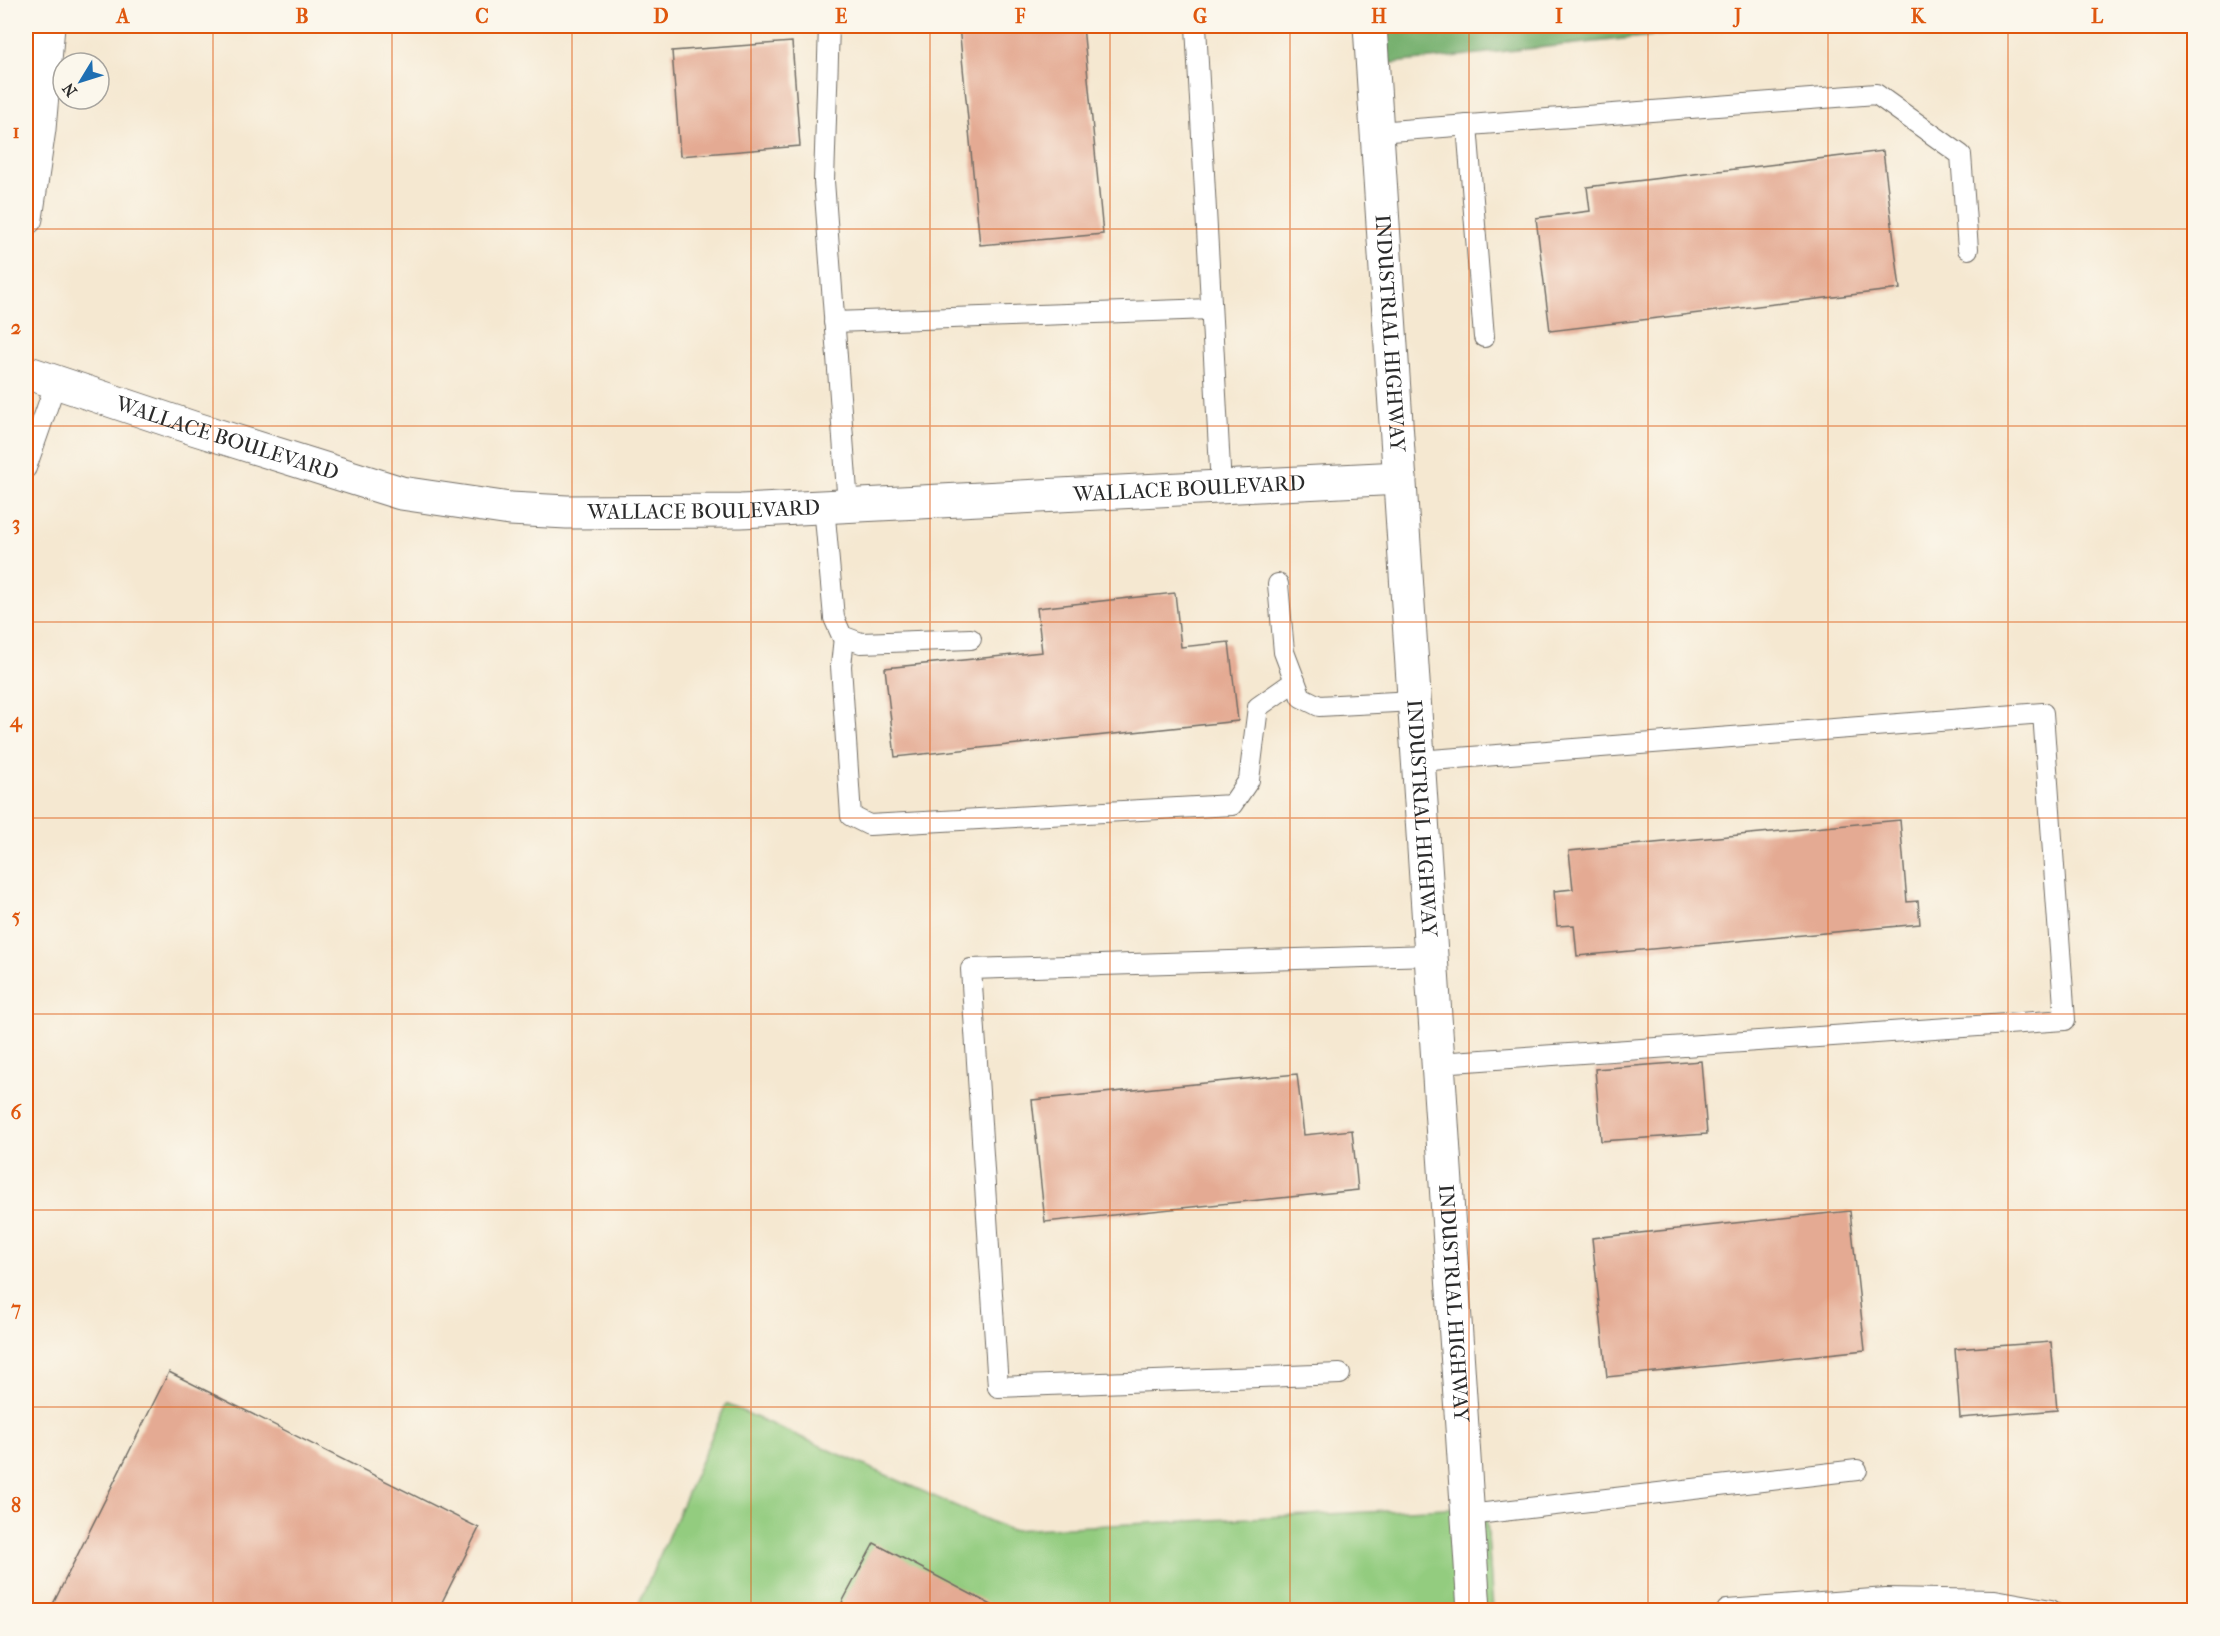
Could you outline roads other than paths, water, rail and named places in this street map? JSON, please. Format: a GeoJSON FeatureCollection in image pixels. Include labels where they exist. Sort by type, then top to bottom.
{"type":"FeatureCollection","features":[{"type":"Feature","properties":{"kind":"street"},"geometry":{"type":"LineString","coordinates":[[26,218],[30,161],[48,26]]}},
{"type":"Feature","properties":{"kind":"street","name":"INDUSTRIAL HIGHWAY"},"geometry":{"type":"LineString","coordinates":[[1370,26],[1474,1611]]}},
{"type":"Feature","properties":{"kind":"street","name":"WALLACE BOULEVARD"},"geometry":{"type":"LineString","coordinates":[[26,372],[401,493],[510,509],[682,513],[1400,478]]}},
{"type":"Feature","properties":{"kind":"lane"},"geometry":{"type":"LineString","coordinates":[[829,26],[824,182],[834,322],[836,506],[834,618],[844,637],[841,666],[851,816],[869,825],[1232,805],[1250,780],[1258,707],[1295,681]]}},
{"type":"Feature","properties":{"kind":"lane"},"geometry":{"type":"LineString","coordinates":[[1196,26],[1204,137],[1221,487]]}},
{"type":"Feature","properties":{"kind":"lane"},"geometry":{"type":"LineString","coordinates":[[1377,132],[1876,94],[1961,155],[1968,249]]}},
{"type":"Feature","properties":{"kind":"lane"},"geometry":{"type":"LineString","coordinates":[[1467,125],[1484,337]]}},
{"type":"Feature","properties":{"kind":"lane"},"geometry":{"type":"LineString","coordinates":[[834,322],[1211,309]]}},
{"type":"Feature","properties":{"kind":"lane"},"geometry":{"type":"LineString","coordinates":[[26,468],[56,382]]}},
{"type":"Feature","properties":{"kind":"lane"},"geometry":{"type":"LineString","coordinates":[[1278,584],[1284,652],[1301,697],[1319,706],[1414,701]]}},
{"type":"Feature","properties":{"kind":"lane"},"geometry":{"type":"LineString","coordinates":[[844,637],[861,643],[971,639]]}},
{"type":"Feature","properties":{"kind":"lane"},"geometry":{"type":"LineString","coordinates":[[1418,761],[2043,713],[2065,1020],[1438,1063]]}},
{"type":"Feature","properties":{"kind":"lane"},"geometry":{"type":"LineString","coordinates":[[1340,1374],[998,1388],[971,969],[1431,955]]}},
{"type":"Feature","properties":{"kind":"lane"},"geometry":{"type":"LineString","coordinates":[[1468,1515],[1857,1470]]}},
{"type":"Feature","properties":{"kind":"lane"},"geometry":{"type":"LineString","coordinates":[[1727,1611],[1886,1598],[1995,1600],[2051,1611]]}}]}
